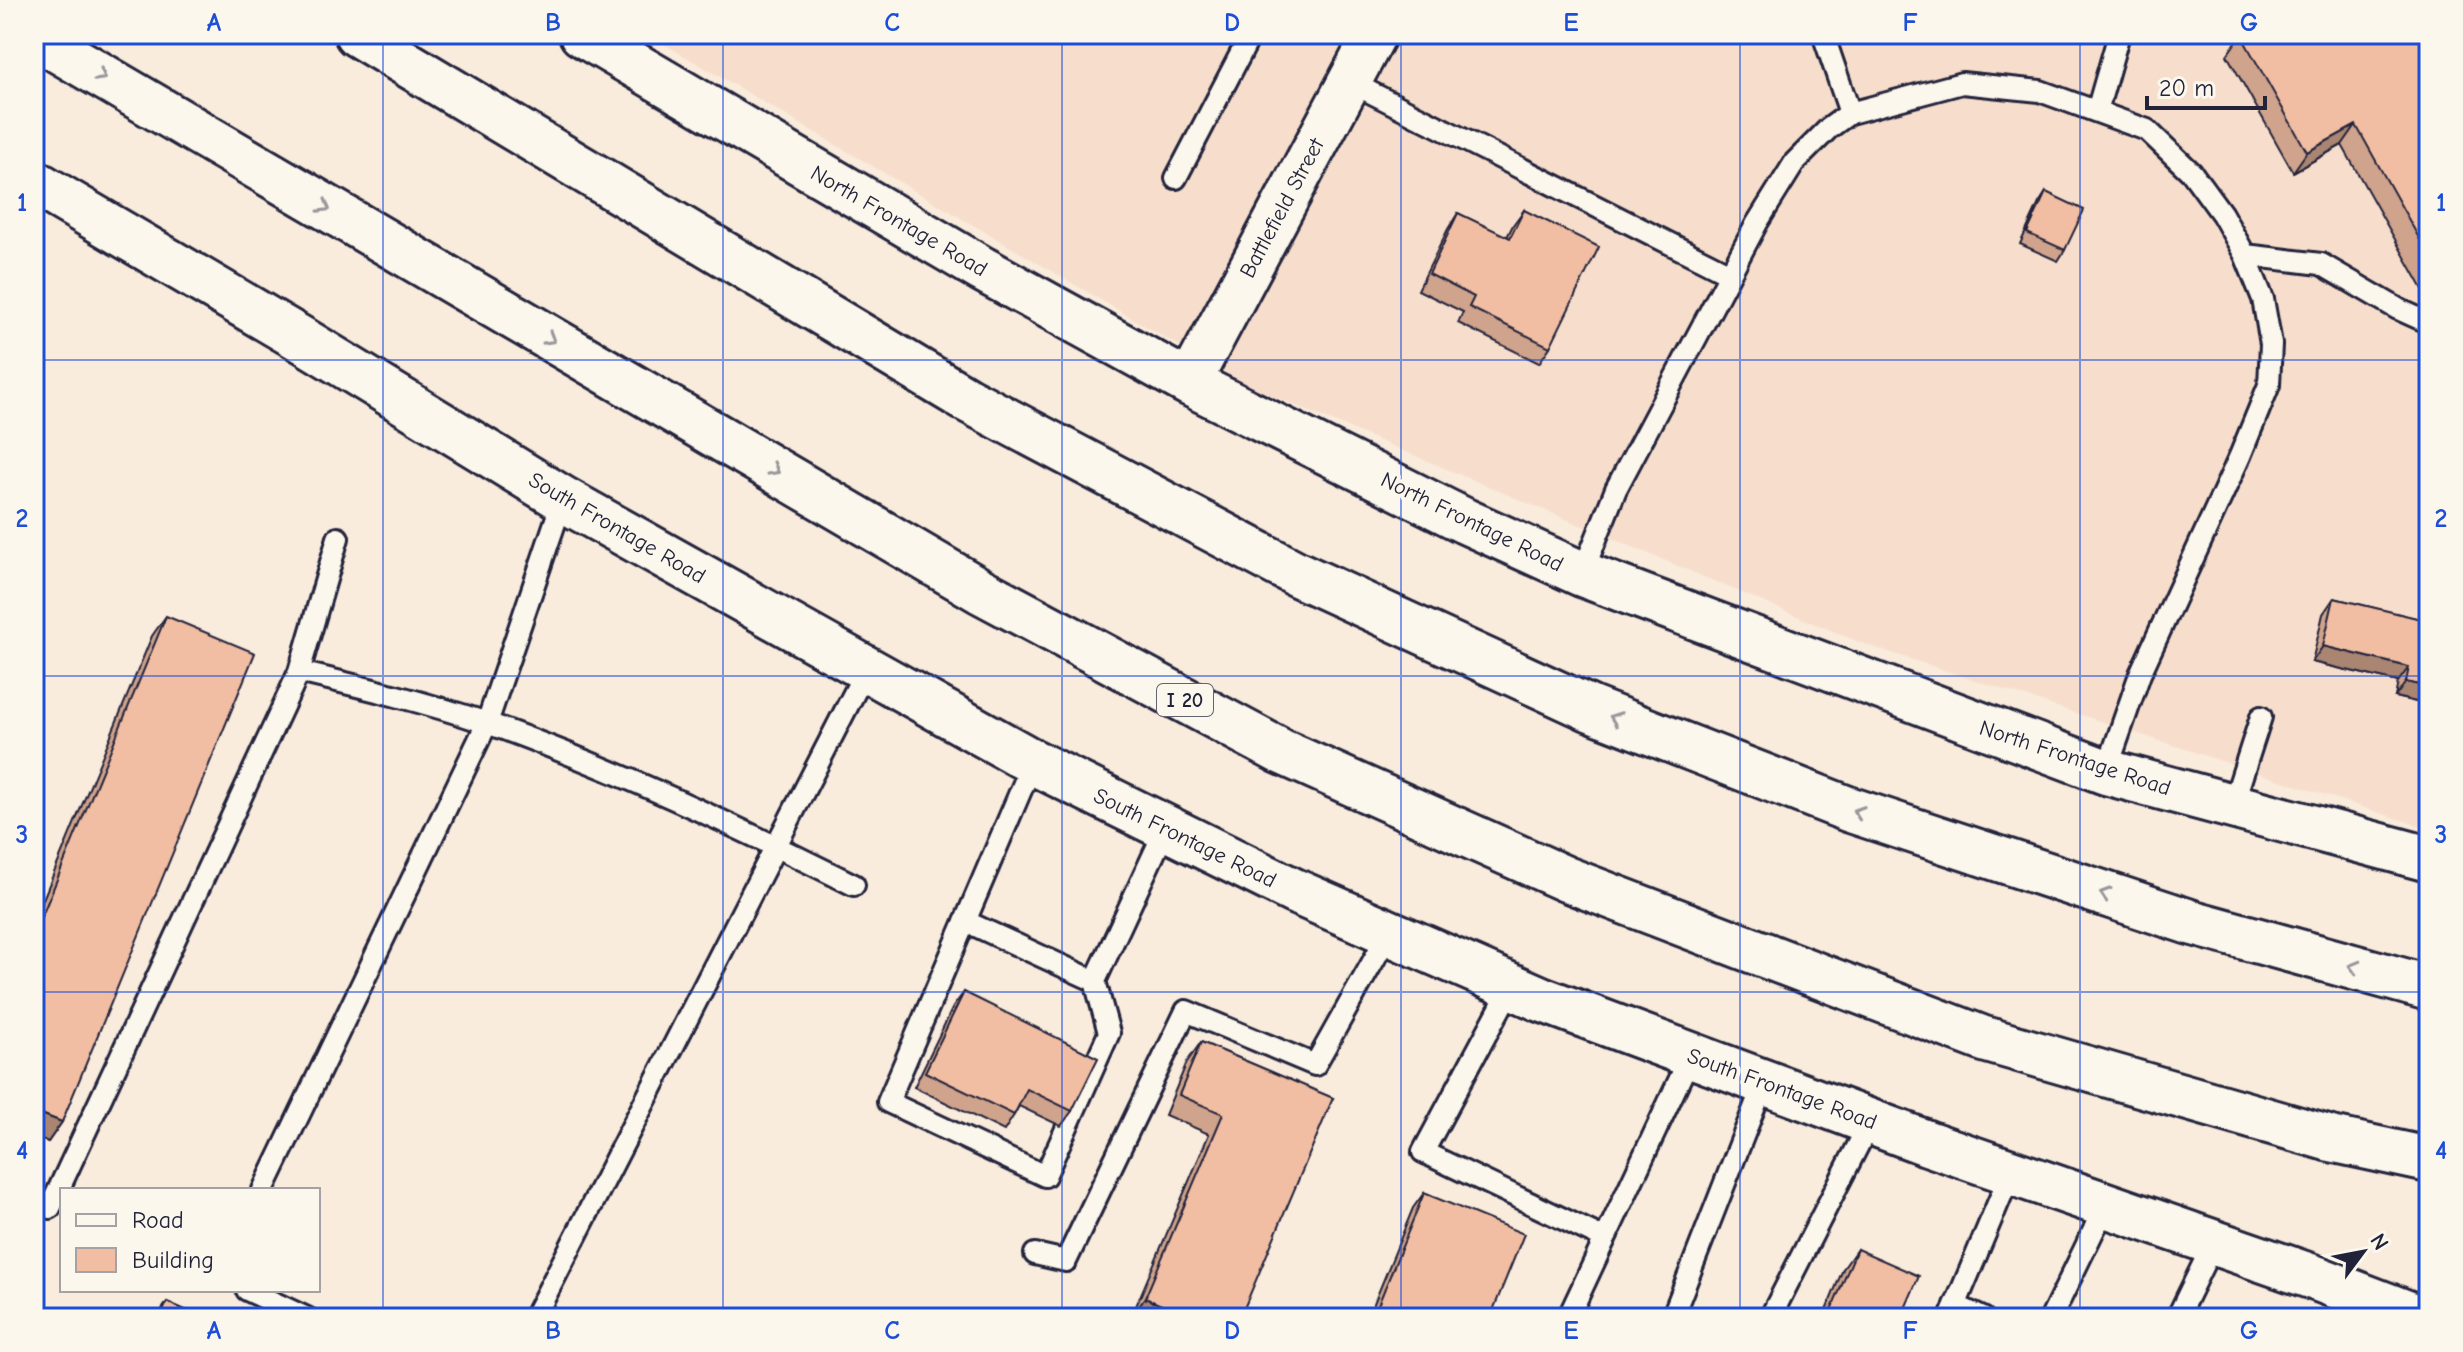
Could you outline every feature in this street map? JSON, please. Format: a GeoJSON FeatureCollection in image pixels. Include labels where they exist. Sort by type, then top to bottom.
{"type":"FeatureCollection","features":[{"type":"Feature","properties":{"kind":"main road"},"geometry":{"type":"LineString","coordinates":[[357,34],[966,399],[1297,574],[1591,709],[1848,809],[2190,922],[2429,988]]}},
{"type":"Feature","properties":{"kind":"main road","name":"North Frontage Road"},"geometry":{"type":"LineString","coordinates":[[582,34],[982,269],[1189,383],[1465,521],[1582,574],[2106,772],[2429,859]]}},
{"type":"Feature","properties":{"kind":"main road","name":"I 20"},"geometry":{"type":"LineString","coordinates":[[34,36],[981,591],[1280,751],[1566,879],[1984,1039],[2331,1139],[2429,1160]]}},
{"type":"Feature","properties":{"kind":"main road","name":"South Frontage Road"},"geometry":{"type":"LineString","coordinates":[[34,182],[306,342],[563,499],[1033,762],[1294,891],[1512,986],[1764,1083],[2420,1318]]}},
{"type":"Feature","properties":{"kind":"street","name":"Battlefield Street"},"geometry":{"type":"LineString","coordinates":[[1189,383],[1375,34]]}},
{"type":"Feature","properties":{"kind":"lane"},"geometry":{"type":"LineString","coordinates":[[1176,178],[1251,34]]}},
{"type":"Feature","properties":{"kind":"lane"},"geometry":{"type":"LineString","coordinates":[[1823,34],[1850,113]]}},
{"type":"Feature","properties":{"kind":"lane"},"geometry":{"type":"LineString","coordinates":[[2097,111],[2119,34]]}},
{"type":"Feature","properties":{"kind":"lane"},"geometry":{"type":"LineString","coordinates":[[1350,82],[1730,274]]}},
{"type":"Feature","properties":{"kind":"lane"},"geometry":{"type":"LineString","coordinates":[[1582,574],[1616,489],[1765,209],[1795,162],[1828,129],[1850,113],[1962,83],[2040,91],[2097,111],[2147,130],[2192,173],[2222,214],[2245,255],[2263,299],[2271,344],[2269,385],[2240,456],[2140,674],[2106,772]]}},
{"type":"Feature","properties":{"kind":"lane"},"geometry":{"type":"LineString","coordinates":[[2245,255],[2321,264],[2398,309],[2429,323]]}},
{"type":"Feature","properties":{"kind":"lane"},"geometry":{"type":"LineString","coordinates":[[264,1188],[487,723],[563,499]]}},
{"type":"Feature","properties":{"kind":"lane"},"geometry":{"type":"LineString","coordinates":[[49,1207],[299,672],[338,538]]}},
{"type":"Feature","properties":{"kind":"lane"},"geometry":{"type":"LineString","coordinates":[[534,1318],[867,668]]}},
{"type":"Feature","properties":{"kind":"lane"},"geometry":{"type":"LineString","coordinates":[[299,672],[399,696],[487,723],[668,795],[854,885]]}},
{"type":"Feature","properties":{"kind":"lane"},"geometry":{"type":"LineString","coordinates":[[2232,807],[2261,717]]}},
{"type":"Feature","properties":{"kind":"lane"},"geometry":{"type":"LineString","coordinates":[[1033,762],[888,1102],[1045,1176],[1109,1033],[1095,981],[1166,828]]}},
{"type":"Feature","properties":{"kind":"lane"},"geometry":{"type":"LineString","coordinates":[[965,921],[1095,981]]}},
{"type":"Feature","properties":{"kind":"lane"},"geometry":{"type":"LineString","coordinates":[[1035,1254],[1066,1261],[1186,1011],[1315,1065],[1389,933]]}},
{"type":"Feature","properties":{"kind":"lane"},"geometry":{"type":"LineString","coordinates":[[1512,986],[1423,1152],[1605,1239]]}},
{"type":"Feature","properties":{"kind":"lane"},"geometry":{"type":"LineString","coordinates":[[1568,1318],[1691,1055]]}},
{"type":"Feature","properties":{"kind":"lane"},"geometry":{"type":"LineString","coordinates":[[1672,1318],[1764,1083]]}},
{"type":"Feature","properties":{"kind":"lane"},"geometry":{"type":"LineString","coordinates":[[1770,1318],[1870,1122]]}},
{"type":"Feature","properties":{"kind":"lane"},"geometry":{"type":"LineString","coordinates":[[1983,1318],[1952,1311],[2011,1172]]}},
{"type":"Feature","properties":{"kind":"lane"},"geometry":{"type":"LineString","coordinates":[[2051,1318],[2106,1205]]}},
{"type":"Feature","properties":{"kind":"lane"},"geometry":{"type":"LineString","coordinates":[[2177,1318],[2214,1242]]}},
{"type":"Feature","properties":{"kind":"lane"},"geometry":{"type":"LineString","coordinates":[[251,1292],[307,1318]]}},
{"type":"Feature","properties":{"kind":"shaded area"},"geometry":{"type":"Polygon","coordinates":[[[647,34],[2429,34],[2429,829],[1861,643],[1244,384],[647,34]]]}},
{"type":"Feature","properties":{"kind":"building"},"geometry":{"type":"Polygon","coordinates":[[[2242,34],[2429,34],[2429,96],[2422,100],[2429,112],[2429,256],[2356,125],[2307,152],[2242,34]]]}},
{"type":"Feature","properties":{"kind":"building"},"geometry":{"type":"Polygon","coordinates":[[[2046,192],[2084,210],[2065,250],[2027,233],[2046,192]]]}},
{"type":"Feature","properties":{"kind":"building"},"geometry":{"type":"Polygon","coordinates":[[[1524,210],[1599,247],[1550,347],[1469,307],[1474,297],[1429,274],[1458,213],[1510,238],[1524,210]]]}},
{"type":"Feature","properties":{"kind":"building"},"geometry":{"type":"Polygon","coordinates":[[[2334,598],[2421,619],[2422,615],[2429,616],[2429,687],[2406,682],[2409,667],[2323,646],[2334,598]]]}},
{"type":"Feature","properties":{"kind":"building"},"geometry":{"type":"Polygon","coordinates":[[[166,616],[255,653],[62,1122],[34,1111],[34,935],[166,616]]]}},
{"type":"Feature","properties":{"kind":"building"},"geometry":{"type":"Polygon","coordinates":[[[964,992],[1098,1058],[1072,1111],[1027,1089],[1014,1115],[925,1072],[964,992]]]}},
{"type":"Feature","properties":{"kind":"building"},"geometry":{"type":"Polygon","coordinates":[[[1201,1042],[1333,1098],[1240,1318],[1192,1318],[1145,1298],[1223,1114],[1179,1095],[1201,1042]]]}},
{"type":"Feature","properties":{"kind":"building"},"geometry":{"type":"Polygon","coordinates":[[[1424,1193],[1524,1234],[1490,1318],[1394,1318],[1376,1310],[1424,1193]]]}},
{"type":"Feature","properties":{"kind":"building"},"geometry":{"type":"Polygon","coordinates":[[[1857,1249],[1919,1276],[1901,1318],[1828,1318],[1857,1249]]]}},
{"type":"Feature","properties":{"kind":"building"},"geometry":{"type":"Polygon","coordinates":[[[167,1302],[203,1318],[160,1318],[167,1302]]]}}]}
